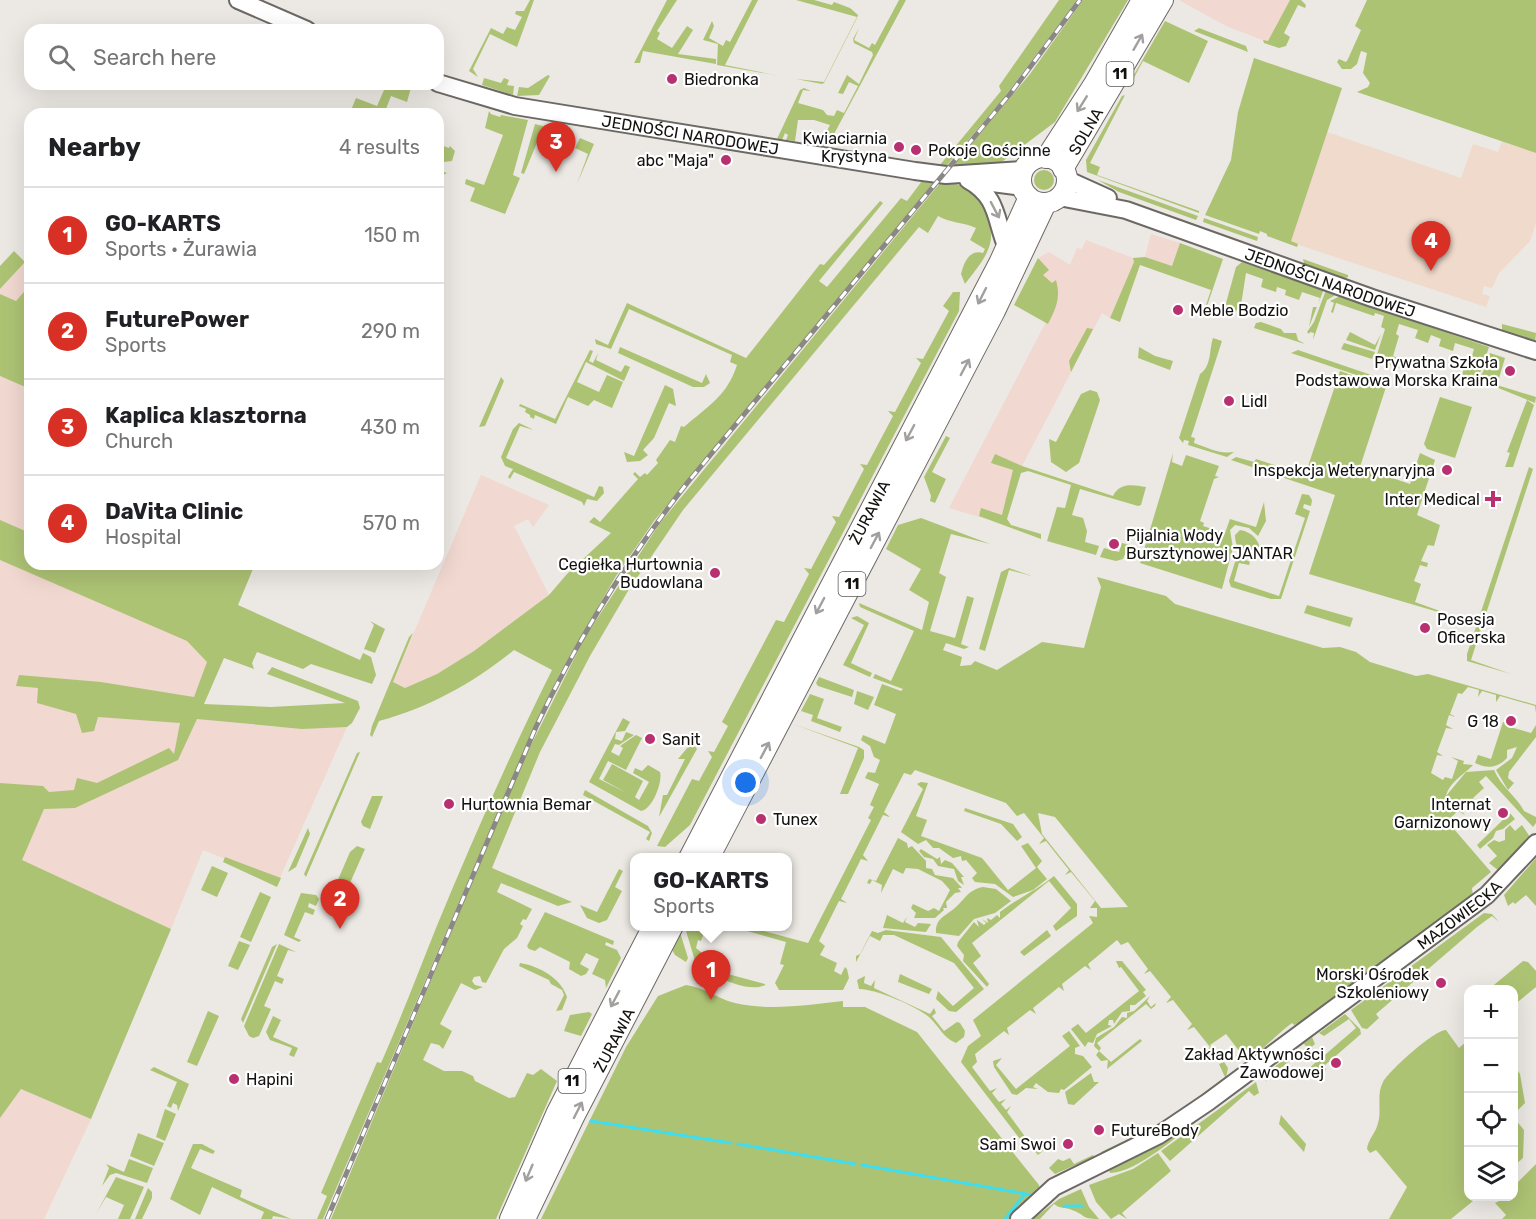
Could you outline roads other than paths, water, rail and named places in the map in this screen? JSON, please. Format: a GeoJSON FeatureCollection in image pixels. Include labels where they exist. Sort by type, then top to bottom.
{"type":"FeatureCollection","features":[{"type":"Feature","properties":{"kind":"main road","name":"SOLNA"},"geometry":{"type":"LineString","coordinates":[[1044,186],[1033,161],[1046,158],[1094,84],[1142,0]]}},
{"type":"Feature","properties":{"kind":"main road","name":"SOLNA"},"geometry":{"type":"LineString","coordinates":[[1044,186],[1163,0]]}},
{"type":"Feature","properties":{"kind":"main road","name":"ŻURAWIA"},"geometry":{"type":"LineString","coordinates":[[692,853],[1007,248],[1044,186]]}},
{"type":"Feature","properties":{"kind":"main road","name":"ŻURAWIA"},"geometry":{"type":"LineString","coordinates":[[712,853],[994,311],[1044,186]]}},
{"type":"Feature","properties":{"kind":"main road","name":"ŻURAWIA"},"geometry":{"type":"LineString","coordinates":[[510,1219],[556,1112],[651,931]]}},
{"type":"Feature","properties":{"kind":"main road","name":"ŻURAWIA"},"geometry":{"type":"LineString","coordinates":[[525,1219],[574,1117],[671,931]]}},
{"type":"Feature","properties":{"kind":"street"},"geometry":{"type":"LineString","coordinates":[[238,0],[293,24]]}},
{"type":"Feature","properties":{"kind":"street","name":"JEDNOŚCI NARODOWEJ"},"geometry":{"type":"LineString","coordinates":[[444,85],[515,106],[946,175],[1044,186],[1126,210],[1372,298],[1536,351]]}},
{"type":"Feature","properties":{"kind":"street","name":"JEDNOŚCI NARODOWEJ"},"geometry":{"type":"LineString","coordinates":[[946,175],[968,180],[1044,186]]}},
{"type":"Feature","properties":{"kind":"street"},"geometry":{"type":"LineString","coordinates":[[968,180],[994,206],[1007,248]]}},
{"type":"Feature","properties":{"kind":"street","name":"MAZOWIECKA"},"geometry":{"type":"LineString","coordinates":[[1019,1219],[1054,1187],[1149,1140],[1208,1102],[1487,895],[1536,843]]}},
{"type":"Feature","properties":{"kind":"waterway"},"geometry":{"type":"LineString","coordinates":[[591,1121],[731,1143]]}},
{"type":"Feature","properties":{"kind":"waterway"},"geometry":{"type":"LineString","coordinates":[[738,1144],[855,1164]]}},
{"type":"Feature","properties":{"kind":"waterway"},"geometry":{"type":"LineString","coordinates":[[862,1165],[1032,1195]]}},
{"type":"Feature","properties":{"kind":"waterway"},"geometry":{"type":"LineString","coordinates":[[1005,1219],[1025,1194]]}},
{"type":"Feature","properties":{"kind":"waterway"},"geometry":{"type":"LineString","coordinates":[[1064,1206],[1082,1206]]}},
{"type":"Feature","properties":{"kind":"railway"},"geometry":{"type":"LineString","coordinates":[[327,1219],[536,727],[586,631],[605,600],[645,540],[688,482],[1010,94],[1080,0]]}},
{"type":"Feature","properties":{"kind":"place","name":"Biedronka"},"geometry":{"type":"Point","coordinates":[672,79]}},
{"type":"Feature","properties":{"kind":"place","name":"Kwiaciarnia Krystyna"},"geometry":{"type":"Point","coordinates":[899,147]}},
{"type":"Feature","properties":{"kind":"place","name":"Pokoje Gościnne"},"geometry":{"type":"Point","coordinates":[916,150]}},
{"type":"Feature","properties":{"kind":"place","name":"abc \"Maja\""},"geometry":{"type":"Point","coordinates":[726,160]}},
{"type":"Feature","properties":{"kind":"place","name":"Kaplica klasztorna"},"geometry":{"type":"Point","coordinates":[556,172]}},
{"type":"Feature","properties":{"kind":"place","name":"DaVita Clinic"},"geometry":{"type":"Point","coordinates":[1431,271]}},
{"type":"Feature","properties":{"kind":"place","name":"Meble Bodzio"},"geometry":{"type":"Point","coordinates":[1178,310]}},
{"type":"Feature","properties":{"kind":"place","name":"Prywatna Szkoła Podstawowa Morska Kraina"},"geometry":{"type":"Point","coordinates":[1510,371]}},
{"type":"Feature","properties":{"kind":"place","name":"Lidl"},"geometry":{"type":"Point","coordinates":[1229,401]}},
{"type":"Feature","properties":{"kind":"place","name":"Inspekcja Weterynaryjna"},"geometry":{"type":"Point","coordinates":[1447,470]}},
{"type":"Feature","properties":{"kind":"place","name":"Inter Medical"},"geometry":{"type":"Point","coordinates":[1493,499]}},
{"type":"Feature","properties":{"kind":"place","name":"Pijalnia Wody Bursztynowej JANTAR"},"geometry":{"type":"Point","coordinates":[1114,544]}},
{"type":"Feature","properties":{"kind":"place","name":"Cegiełka Hurtownia Budowlana"},"geometry":{"type":"Point","coordinates":[715,573]}},
{"type":"Feature","properties":{"kind":"place","name":"Posesja Oficerska"},"geometry":{"type":"Point","coordinates":[1425,628]}},
{"type":"Feature","properties":{"kind":"place","name":"G 18"},"geometry":{"type":"Point","coordinates":[1511,721]}},
{"type":"Feature","properties":{"kind":"place","name":"Sanit"},"geometry":{"type":"Point","coordinates":[650,739]}},
{"type":"Feature","properties":{"kind":"place","name":"Hurtownia Bemar"},"geometry":{"type":"Point","coordinates":[449,804]}},
{"type":"Feature","properties":{"kind":"place","name":"Internat Garnizonowy"},"geometry":{"type":"Point","coordinates":[1503,813]}},
{"type":"Feature","properties":{"kind":"place","name":"Tunex"},"geometry":{"type":"Point","coordinates":[761,819]}},
{"type":"Feature","properties":{"kind":"place","name":"FuturePower"},"geometry":{"type":"Point","coordinates":[340,929]}},
{"type":"Feature","properties":{"kind":"place","name":"Morski Ośrodek Szkoleniowy"},"geometry":{"type":"Point","coordinates":[1441,983]}},
{"type":"Feature","properties":{"kind":"place","name":"GO-KARTS"},"geometry":{"type":"Point","coordinates":[711,1000]}},
{"type":"Feature","properties":{"kind":"place","name":"Zakład Aktywności Zawodowej"},"geometry":{"type":"Point","coordinates":[1336,1063]}},
{"type":"Feature","properties":{"kind":"place","name":"Hapini"},"geometry":{"type":"Point","coordinates":[234,1079]}},
{"type":"Feature","properties":{"kind":"place","name":"FutureBody"},"geometry":{"type":"Point","coordinates":[1099,1130]}},
{"type":"Feature","properties":{"kind":"place","name":"Sami Swoi"},"geometry":{"type":"Point","coordinates":[1068,1144]}}]}
